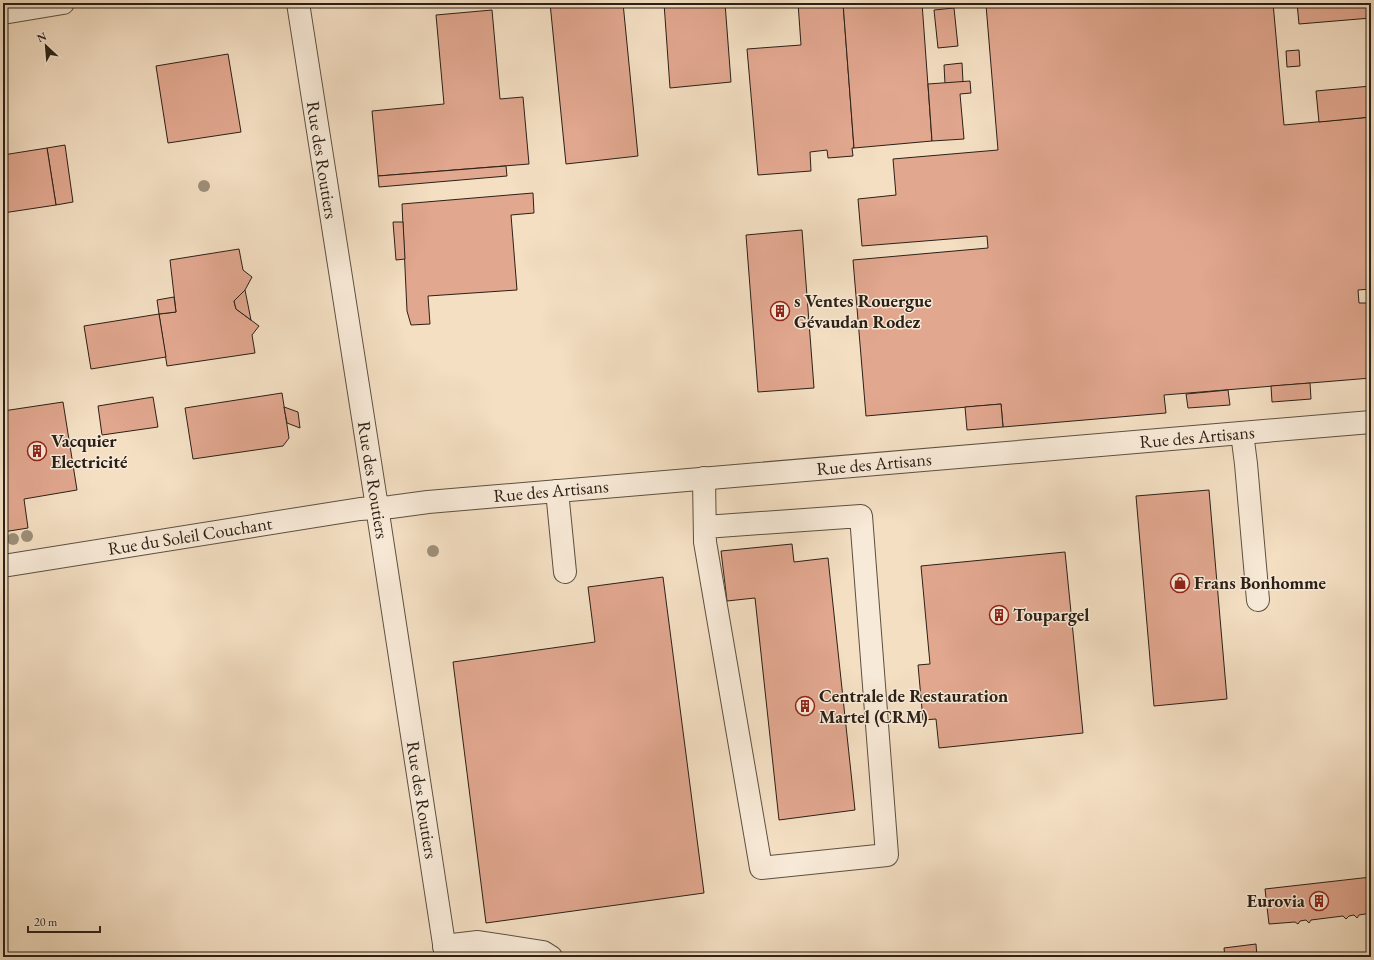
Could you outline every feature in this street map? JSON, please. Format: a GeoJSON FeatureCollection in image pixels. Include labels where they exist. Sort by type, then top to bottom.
{"type":"FeatureCollection","features":[{"type":"Feature","properties":{"kind":"street"},"geometry":{"type":"LineString","coordinates":[[3,13],[63,3]]}},
{"type":"Feature","properties":{"kind":"street","name":"Rue des Routiers"},"geometry":{"type":"LineString","coordinates":[[298,3],[445,951]]}},
{"type":"Feature","properties":{"kind":"street","name":"Rue des Artisans"},"geometry":{"type":"LineString","coordinates":[[377,507],[1371,422]]}},
{"type":"Feature","properties":{"kind":"street"},"geometry":{"type":"LineString","coordinates":[[1242,433],[1258,600]]}},
{"type":"Feature","properties":{"kind":"street"},"geometry":{"type":"LineString","coordinates":[[704,478],[705,542],[761,868],[888,855],[861,516],[705,527]]}},
{"type":"Feature","properties":{"kind":"street"},"geometry":{"type":"LineString","coordinates":[[557,491],[565,572]]}},
{"type":"Feature","properties":{"kind":"street","name":"Rue du Soleil Couchant"},"geometry":{"type":"LineString","coordinates":[[3,566],[377,507]]}},
{"type":"Feature","properties":{"kind":"street"},"geometry":{"type":"LineString","coordinates":[[445,951],[478,942],[543,952],[551,957]]}},
{"type":"Feature","properties":{"kind":"building"},"geometry":{"type":"Polygon","coordinates":[[[550,3],[623,3],[638,156],[566,164],[550,3]]]}},
{"type":"Feature","properties":{"kind":"building"},"geometry":{"type":"Polygon","coordinates":[[[664,3],[725,3],[731,82],[670,88],[664,3]]]}},
{"type":"Feature","properties":{"kind":"building"},"geometry":{"type":"Polygon","coordinates":[[[798,3],[843,3],[854,148],[852,148],[853,156],[828,158],[827,150],[810,152],[811,171],[758,175],[747,49],[801,45],[798,3]]]}},
{"type":"Feature","properties":{"kind":"building"},"geometry":{"type":"Polygon","coordinates":[[[843,3],[922,3],[932,141],[854,148],[843,3]]]}},
{"type":"Feature","properties":{"kind":"building"},"geometry":{"type":"Polygon","coordinates":[[[1015,3],[1273,3],[1284,125],[1371,117],[1371,289],[1358,290],[1359,303],[1371,303],[1371,378],[1164,395],[1166,413],[1003,427],[1001,404],[866,416],[853,260],[988,248],[987,236],[862,246],[858,199],[896,195],[893,159],[998,150],[986,5],[1015,3]]]}},
{"type":"Feature","properties":{"kind":"building"},"geometry":{"type":"Polygon","coordinates":[[[1297,3],[1371,3],[1371,18],[1299,24],[1297,3]]]}},
{"type":"Feature","properties":{"kind":"building"},"geometry":{"type":"Polygon","coordinates":[[[954,8],[958,46],[938,48],[934,10],[954,8]]]}},
{"type":"Feature","properties":{"kind":"building"},"geometry":{"type":"Polygon","coordinates":[[[492,10],[500,99],[523,97],[529,164],[378,176],[372,111],[444,104],[436,15],[492,10]]]}},
{"type":"Feature","properties":{"kind":"building"},"geometry":{"type":"Polygon","coordinates":[[[1299,50],[1300,66],[1287,67],[1286,51],[1299,50]]]}},
{"type":"Feature","properties":{"kind":"building"},"geometry":{"type":"Polygon","coordinates":[[[228,54],[241,132],[168,143],[156,66],[228,54]]]}},
{"type":"Feature","properties":{"kind":"building"},"geometry":{"type":"Polygon","coordinates":[[[962,63],[963,82],[945,84],[944,65],[962,63]]]}},
{"type":"Feature","properties":{"kind":"building"},"geometry":{"type":"Polygon","coordinates":[[[970,81],[971,93],[960,94],[964,139],[932,141],[928,84],[970,81]]]}},
{"type":"Feature","properties":{"kind":"building"},"geometry":{"type":"Polygon","coordinates":[[[1371,86],[1371,117],[1319,122],[1316,91],[1371,86]]]}},
{"type":"Feature","properties":{"kind":"building"},"geometry":{"type":"Polygon","coordinates":[[[65,145],[73,202],[56,205],[47,148],[65,145]]]}},
{"type":"Feature","properties":{"kind":"building"},"geometry":{"type":"Polygon","coordinates":[[[47,148],[56,205],[3,213],[3,155],[47,148]]]}},
{"type":"Feature","properties":{"kind":"building"},"geometry":{"type":"Polygon","coordinates":[[[506,166],[507,176],[379,187],[378,176],[506,166]]]}},
{"type":"Feature","properties":{"kind":"building"},"geometry":{"type":"Polygon","coordinates":[[[533,193],[534,213],[511,215],[517,290],[428,296],[430,324],[411,325],[407,311],[402,204],[533,193]]]}},
{"type":"Feature","properties":{"kind":"building"},"geometry":{"type":"Polygon","coordinates":[[[393,222],[403,222],[405,259],[396,260],[393,222]]]}},
{"type":"Feature","properties":{"kind":"building","name":"s Ventes Rouergue Gévaudan Rodez"},"geometry":{"type":"Polygon","coordinates":[[[802,230],[814,388],[758,392],[746,235],[802,230]]]}},
{"type":"Feature","properties":{"kind":"building"},"geometry":{"type":"Polygon","coordinates":[[[239,249],[243,270],[252,277],[245,290],[234,301],[236,309],[259,326],[252,335],[255,353],[167,366],[159,314],[176,312],[170,260],[239,249]]]}},
{"type":"Feature","properties":{"kind":"building"},"geometry":{"type":"Polygon","coordinates":[[[245,290],[251,320],[236,309],[234,301],[245,290]]]}},
{"type":"Feature","properties":{"kind":"building"},"geometry":{"type":"Polygon","coordinates":[[[174,297],[176,312],[159,314],[157,300],[174,297]]]}},
{"type":"Feature","properties":{"kind":"building"},"geometry":{"type":"Polygon","coordinates":[[[159,314],[166,357],[91,369],[84,326],[159,314]]]}},
{"type":"Feature","properties":{"kind":"building"},"geometry":{"type":"Polygon","coordinates":[[[1310,383],[1311,399],[1272,402],[1271,386],[1310,383]]]}},
{"type":"Feature","properties":{"kind":"building"},"geometry":{"type":"Polygon","coordinates":[[[1228,390],[1230,405],[1188,408],[1186,394],[1228,390]]]}},
{"type":"Feature","properties":{"kind":"building"},"geometry":{"type":"Polygon","coordinates":[[[282,393],[289,438],[283,446],[193,459],[185,408],[282,393]]]}},
{"type":"Feature","properties":{"kind":"building"},"geometry":{"type":"Polygon","coordinates":[[[153,397],[158,427],[102,435],[98,406],[153,397]]]}},
{"type":"Feature","properties":{"kind":"building","name":"Vacquier Electricité"},"geometry":{"type":"Polygon","coordinates":[[[63,402],[77,490],[24,499],[28,528],[3,532],[3,411],[63,402]]]}},
{"type":"Feature","properties":{"kind":"building"},"geometry":{"type":"Polygon","coordinates":[[[1001,404],[1003,427],[967,430],[965,407],[1001,404]]]}},
{"type":"Feature","properties":{"kind":"building"},"geometry":{"type":"Polygon","coordinates":[[[284,407],[298,412],[300,428],[287,423],[284,407]]]}},
{"type":"Feature","properties":{"kind":"building","name":"Frans Bonhomme"},"geometry":{"type":"Polygon","coordinates":[[[1209,490],[1227,699],[1154,706],[1136,496],[1209,490]]]}},
{"type":"Feature","properties":{"kind":"building","name":"Centrale de Restauration Martel (CRM)"},"geometry":{"type":"Polygon","coordinates":[[[792,544],[794,562],[828,558],[855,810],[779,820],[755,598],[727,601],[721,551],[792,544]]]}},
{"type":"Feature","properties":{"kind":"building","name":"Toupargel"},"geometry":{"type":"Polygon","coordinates":[[[1065,552],[1083,733],[939,748],[936,719],[923,720],[918,665],[930,664],[921,566],[1065,552]]]}},
{"type":"Feature","properties":{"kind":"building"},"geometry":{"type":"Polygon","coordinates":[[[663,577],[704,893],[486,923],[453,662],[595,642],[588,587],[663,577]]]}},
{"type":"Feature","properties":{"kind":"building","name":"Eurovia"},"geometry":{"type":"Polygon","coordinates":[[[1371,877],[1371,913],[1359,915],[1357,918],[1354,915],[1349,916],[1346,919],[1343,916],[1311,920],[1309,923],[1306,920],[1300,921],[1298,924],[1295,922],[1269,924],[1265,889],[1371,877]]]}},
{"type":"Feature","properties":{"kind":"building","name":"Eurovia"},"geometry":{"type":"Polygon","coordinates":[[[1256,944],[1257,957],[1225,957],[1224,948],[1256,944]]]}},
{"type":"Feature","properties":{"kind":"place","name":"s Ventes Rouergue Gévaudan Rodez"},"geometry":{"type":"Point","coordinates":[780,311]}},
{"type":"Feature","properties":{"kind":"place","name":"Vacquier Electricité"},"geometry":{"type":"Point","coordinates":[37,451]}},
{"type":"Feature","properties":{"kind":"place","name":"Frans Bonhomme"},"geometry":{"type":"Point","coordinates":[1180,583]}},
{"type":"Feature","properties":{"kind":"place","name":"Toupargel"},"geometry":{"type":"Point","coordinates":[999,615]}},
{"type":"Feature","properties":{"kind":"place","name":"Centrale de Restauration Martel (CRM)"},"geometry":{"type":"Point","coordinates":[805,706]}},
{"type":"Feature","properties":{"kind":"place","name":"Eurovia"},"geometry":{"type":"Point","coordinates":[1319,901]}}]}
